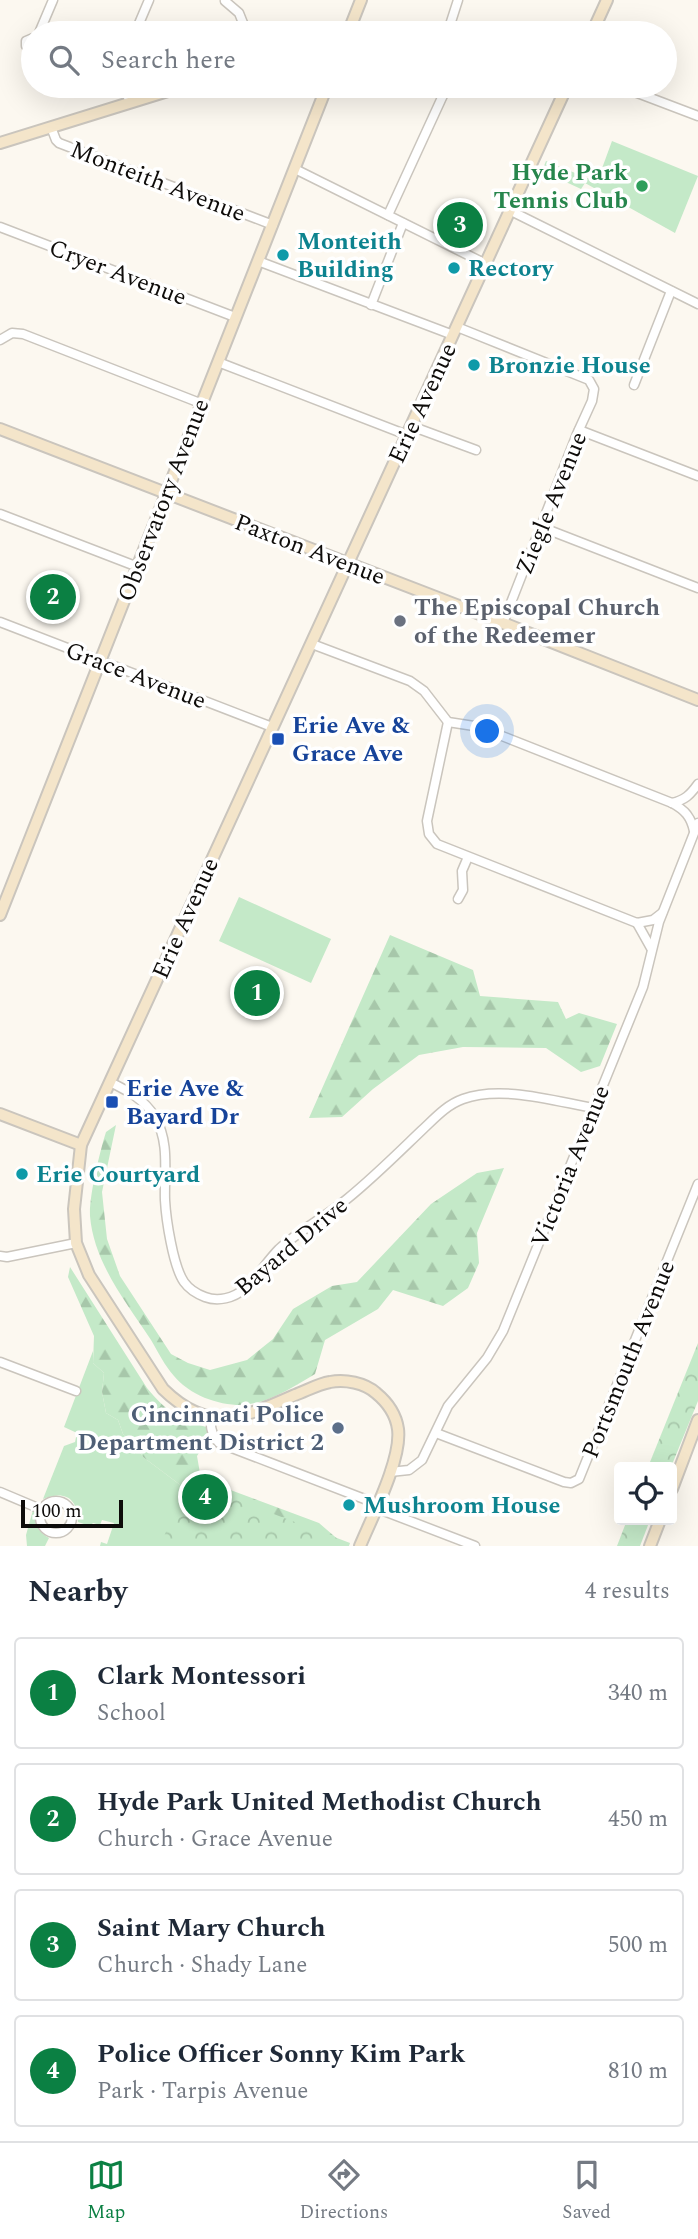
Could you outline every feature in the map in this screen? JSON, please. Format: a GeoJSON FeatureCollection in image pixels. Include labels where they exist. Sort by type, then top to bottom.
{"type":"FeatureCollection","features":[{"type":"Feature","properties":{"kind":"street"},"geometry":{"type":"LineString","coordinates":[[44,21],[53,0]]}},
{"type":"Feature","properties":{"kind":"street"},"geometry":{"type":"LineString","coordinates":[[140,21],[149,0]]}},
{"type":"Feature","properties":{"kind":"street"},"geometry":{"type":"LineString","coordinates":[[353,21],[361,0]]}},
{"type":"Feature","properties":{"kind":"street"},"geometry":{"type":"LineString","coordinates":[[451,21],[458,0]]}},
{"type":"Feature","properties":{"kind":"street"},"geometry":{"type":"LineString","coordinates":[[597,21],[607,0]]}},
{"type":"Feature","properties":{"kind":"street"},"geometry":{"type":"LineString","coordinates":[[225,1],[239,13],[242,21]]}},
{"type":"Feature","properties":{"kind":"street"},"geometry":{"type":"LineString","coordinates":[[128,98],[130,102]]}},
{"type":"Feature","properties":{"kind":"street"},"geometry":{"type":"LineString","coordinates":[[0,143],[144,98]]}},
{"type":"Feature","properties":{"kind":"street","name":"Observatory Avenue"},"geometry":{"type":"LineString","coordinates":[[0,915],[322,98]]}},
{"type":"Feature","properties":{"kind":"street"},"geometry":{"type":"LineString","coordinates":[[388,215],[442,98]]}},
{"type":"Feature","properties":{"kind":"street","name":"Erie Avenue"},"geometry":{"type":"LineString","coordinates":[[360,1546],[397,1449],[397,1426],[384,1401],[372,1390],[359,1384],[334,1381],[243,1417],[211,1416],[183,1406],[163,1389],[89,1275],[76,1243],[74,1209],[81,1145],[562,98]]}},
{"type":"Feature","properties":{"kind":"street"},"geometry":{"type":"LineString","coordinates":[[651,98],[698,116]]}},
{"type":"Feature","properties":{"kind":"street","name":"Monteith Avenue"},"geometry":{"type":"LineString","coordinates":[[51,127],[55,140],[59,143],[273,225]]}},
{"type":"Feature","properties":{"kind":"street"},"geometry":{"type":"LineString","coordinates":[[295,169],[486,264]]}},
{"type":"Feature","properties":{"kind":"street"},"geometry":{"type":"LineString","coordinates":[[511,211],[698,304]]}},
{"type":"Feature","properties":{"kind":"street"},"geometry":{"type":"LineString","coordinates":[[371,305],[403,223]]}},
{"type":"Feature","properties":{"kind":"street","name":"Cryer Avenue"},"geometry":{"type":"LineString","coordinates":[[0,227],[235,317]]}},
{"type":"Feature","properties":{"kind":"street"},"geometry":{"type":"LineString","coordinates":[[258,261],[371,305],[455,331]]}},
{"type":"Feature","properties":{"kind":"street"},"geometry":{"type":"LineString","coordinates":[[634,385],[671,291]]}},
{"type":"Feature","properties":{"kind":"street","name":"Ziegle Avenue"},"geometry":{"type":"LineString","coordinates":[[455,331],[589,380],[594,395],[503,623]]}},
{"type":"Feature","properties":{"kind":"street"},"geometry":{"type":"LineString","coordinates":[[0,340],[12,333],[23,334],[200,403]]}},
{"type":"Feature","properties":{"kind":"street"},"geometry":{"type":"LineString","coordinates":[[218,362],[409,430],[476,450]]}},
{"type":"Feature","properties":{"kind":"street","name":"Paxton Avenue"},"geometry":{"type":"LineString","coordinates":[[0,429],[698,700]]}},
{"type":"Feature","properties":{"kind":"street"},"geometry":{"type":"LineString","coordinates":[[579,430],[698,476]]}},
{"type":"Feature","properties":{"kind":"street"},"geometry":{"type":"LineString","coordinates":[[0,514],[138,566]]}},
{"type":"Feature","properties":{"kind":"street"},"geometry":{"type":"LineString","coordinates":[[541,527],[698,588]]}},
{"type":"Feature","properties":{"kind":"street","name":"Grace Avenue"},"geometry":{"type":"LineString","coordinates":[[0,622],[272,727]]}},
{"type":"Feature","properties":{"kind":"street"},"geometry":{"type":"LineString","coordinates":[[312,644],[410,681],[424,691],[448,722],[474,726],[502,736],[672,803],[688,815],[695,834]]}},
{"type":"Feature","properties":{"kind":"street"},"geometry":{"type":"LineString","coordinates":[[448,722],[426,821],[427,828],[437,844],[637,923],[653,920],[664,911]]}},
{"type":"Feature","properties":{"kind":"street"},"geometry":{"type":"LineString","coordinates":[[672,803],[690,795],[698,784]]}},
{"type":"Feature","properties":{"kind":"street","name":"Victoria Avenue"},"geometry":{"type":"LineString","coordinates":[[390,1472],[403,1472],[416,1466],[428,1451],[448,1406],[487,1358],[503,1331],[643,986],[664,911],[698,822]]}},
{"type":"Feature","properties":{"kind":"street"},"geometry":{"type":"LineString","coordinates":[[458,900],[463,890],[462,871],[468,857]]}},
{"type":"Feature","properties":{"kind":"street"},"geometry":{"type":"LineString","coordinates":[[637,923],[652,949]]}},
{"type":"Feature","properties":{"kind":"street","name":"Bayard Drive"},"geometry":{"type":"LineString","coordinates":[[110,1082],[136,1095],[159,1125],[166,1147],[166,1212],[180,1275],[186,1285],[197,1294],[212,1300],[234,1296],[245,1289],[271,1258],[295,1236],[346,1200],[443,1111],[462,1099],[486,1093],[509,1094],[593,1108]]}},
{"type":"Feature","properties":{"kind":"street"},"geometry":{"type":"LineString","coordinates":[[0,1114],[81,1145]]}},
{"type":"Feature","properties":{"kind":"street","name":"Portsmouth Avenue"},"geometry":{"type":"LineString","coordinates":[[436,1433],[564,1482],[575,1481],[582,1475],[698,1184]]}},
{"type":"Feature","properties":{"kind":"street"},"geometry":{"type":"LineString","coordinates":[[0,1256],[7,1257],[76,1243]]}},
{"type":"Feature","properties":{"kind":"street"},"geometry":{"type":"LineString","coordinates":[[0,1362],[76,1391]]}},
{"type":"Feature","properties":{"kind":"street"},"geometry":{"type":"LineString","coordinates":[[211,1416],[210,1424],[219,1443],[367,1500],[376,1508],[474,1546]]}},
{"type":"Feature","properties":{"kind":"street"},"geometry":{"type":"LineString","coordinates":[[677,1476],[698,1420]]}},
{"type":"Feature","properties":{"kind":"street"},"geometry":{"type":"LineString","coordinates":[[0,1492],[38,1508],[43,1527],[51,1533],[64,1532],[72,1522],[71,1512],[61,1502],[51,1502],[41,1512]]}},
{"type":"Feature","properties":{"kind":"street"},"geometry":{"type":"LineString","coordinates":[[650,1546],[658,1525]]}},
{"type":"Feature","properties":{"kind":"green space","name":"Hyde Park Tennis Club"},"geometry":{"type":"Polygon","coordinates":[[[612,141],[698,176],[675,233],[585,183],[581,189],[542,171],[546,161],[597,182],[612,141]]]}},
{"type":"Feature","properties":{"kind":"green space"},"geometry":{"type":"Polygon","coordinates":[[[239,897],[331,939],[311,983],[219,941],[239,897]]]}},
{"type":"Feature","properties":{"kind":"green space"},"geometry":{"type":"Polygon","coordinates":[[[390,935],[473,970],[480,996],[558,1002],[566,1019],[579,1013],[617,1024],[600,1066],[581,1072],[546,1048],[463,1047],[419,1055],[373,1089],[342,1117],[309,1118],[390,935]]]}},
{"type":"Feature","properties":{"kind":"green space"},"geometry":{"type":"Polygon","coordinates":[[[116,1125],[102,1192],[107,1239],[120,1276],[171,1354],[210,1370],[247,1360],[273,1339],[293,1309],[332,1286],[357,1282],[431,1204],[477,1173],[504,1168],[477,1233],[479,1263],[468,1288],[443,1306],[393,1290],[378,1309],[325,1340],[315,1374],[270,1398],[251,1404],[232,1405],[196,1394],[180,1383],[104,1266],[93,1233],[91,1197],[106,1132],[116,1125]]]}},
{"type":"Feature","properties":{"kind":"green space"},"geometry":{"type":"Polygon","coordinates":[[[70,1267],[147,1388],[173,1413],[206,1427],[209,1437],[197,1456],[201,1479],[319,1523],[341,1542],[334,1546],[191,1493],[143,1457],[134,1443],[123,1434],[118,1420],[106,1413],[102,1392],[104,1373],[93,1363],[94,1336],[68,1277],[70,1267]]]}},
{"type":"Feature","properties":{"kind":"green space"},"geometry":{"type":"Polygon","coordinates":[[[698,1343],[698,1401],[673,1462],[650,1462],[698,1343]]]}},
{"type":"Feature","properties":{"kind":"green space"},"geometry":{"type":"Polygon","coordinates":[[[93,1351],[93,1363],[104,1373],[102,1392],[106,1413],[118,1420],[123,1434],[134,1443],[143,1457],[191,1493],[191,1546],[100,1546],[101,1542],[107,1544],[114,1523],[102,1520],[100,1525],[93,1523],[90,1526],[78,1522],[76,1507],[69,1498],[58,1495],[43,1499],[64,1446],[75,1442],[77,1433],[64,1427],[93,1351]]]}},
{"type":"Feature","properties":{"kind":"green space"},"geometry":{"type":"Polygon","coordinates":[[[187,1481],[350,1543],[349,1546],[160,1546],[187,1481]]]}},
{"type":"Feature","properties":{"kind":"green space"},"geometry":{"type":"Polygon","coordinates":[[[33,1510],[38,1527],[49,1538],[45,1546],[27,1546],[26,1535],[33,1510]]]}},
{"type":"Feature","properties":{"kind":"green space"},"geometry":{"type":"Polygon","coordinates":[[[625,1525],[648,1525],[640,1546],[617,1546],[625,1525]]]}},
{"type":"Feature","properties":{"kind":"place","name":"Hyde Park Tennis Club"},"geometry":{"type":"Point","coordinates":[642,186]}},
{"type":"Feature","properties":{"kind":"place","name":"Saint Mary Church"},"geometry":{"type":"Point","coordinates":[460,225]}},
{"type":"Feature","properties":{"kind":"place","name":"Monteith Building"},"geometry":{"type":"Point","coordinates":[283,255]}},
{"type":"Feature","properties":{"kind":"place","name":"Rectory"},"geometry":{"type":"Point","coordinates":[454,268]}},
{"type":"Feature","properties":{"kind":"place","name":"Bronzie House"},"geometry":{"type":"Point","coordinates":[474,365]}},
{"type":"Feature","properties":{"kind":"place","name":"Hyde Park United Methodist Church"},"geometry":{"type":"Point","coordinates":[53,597]}},
{"type":"Feature","properties":{"kind":"place","name":"The Episcopal Church of the Redeemer"},"geometry":{"type":"Point","coordinates":[400,621]}},
{"type":"Feature","properties":{"kind":"place","name":"Erie Ave & Grace Ave"},"geometry":{"type":"Point","coordinates":[278,739]}},
{"type":"Feature","properties":{"kind":"place","name":"Clark Montessori"},"geometry":{"type":"Point","coordinates":[257,993]}},
{"type":"Feature","properties":{"kind":"place","name":"Erie Ave & Bayard Dr"},"geometry":{"type":"Point","coordinates":[112,1102]}},
{"type":"Feature","properties":{"kind":"place","name":"Erie Courtyard"},"geometry":{"type":"Point","coordinates":[22,1174]}},
{"type":"Feature","properties":{"kind":"place","name":"Cincinnati Police Department District 2"},"geometry":{"type":"Point","coordinates":[338,1428]}},
{"type":"Feature","properties":{"kind":"place","name":"Police Officer Sonny Kim Park"},"geometry":{"type":"Point","coordinates":[205,1497]}},
{"type":"Feature","properties":{"kind":"place","name":"Mushroom House"},"geometry":{"type":"Point","coordinates":[349,1505]}}]}
